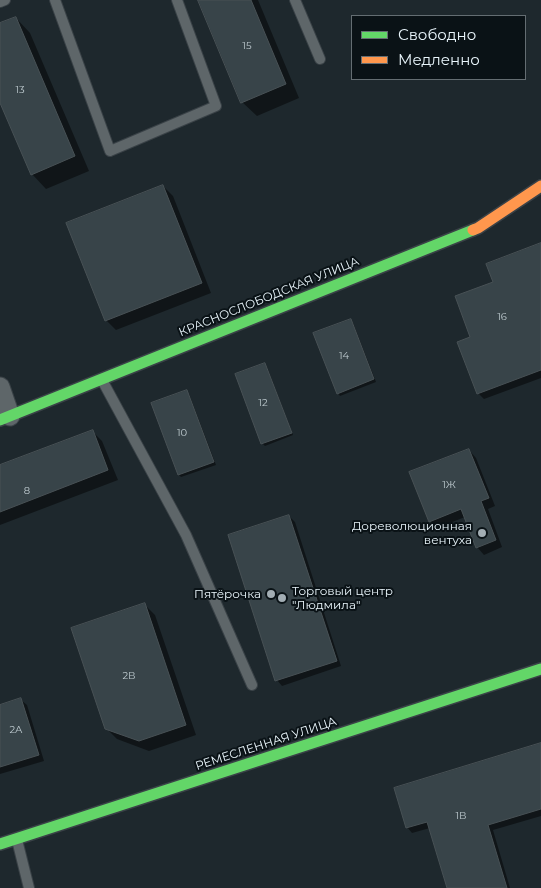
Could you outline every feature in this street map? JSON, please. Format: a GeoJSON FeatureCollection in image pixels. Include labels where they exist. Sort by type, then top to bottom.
{"type":"FeatureCollection","features":[{"type":"Feature","properties":{"kind":"street","name":"КРАСНОСЛОБОДСКАЯ УЛИЦА"},"geometry":{"type":"LineString","coordinates":[[5,418],[478,228],[541,186]]}},
{"type":"Feature","properties":{"kind":"street"},"geometry":{"type":"LineString","coordinates":[[0,387],[5,418]]}},
{"type":"Feature","properties":{"kind":"street","name":"РЕМЕСЛЕННАЯ УЛИЦА"},"geometry":{"type":"LineString","coordinates":[[0,844],[541,669]]}},
{"type":"Feature","properties":{"kind":"lane"},"geometry":{"type":"LineString","coordinates":[[0,2],[5,0]]}},
{"type":"Feature","properties":{"kind":"lane"},"geometry":{"type":"LineString","coordinates":[[56,0],[110,151],[216,106],[177,0]]}},
{"type":"Feature","properties":{"kind":"lane"},"geometry":{"type":"LineString","coordinates":[[296,0],[320,59]]}},
{"type":"Feature","properties":{"kind":"lane"},"geometry":{"type":"LineString","coordinates":[[102,379],[186,535],[252,684]]}},
{"type":"Feature","properties":{"kind":"lane"},"geometry":{"type":"LineString","coordinates":[[16,839],[29,888]]}},
{"type":"Feature","properties":{"kind":"building"},"geometry":{"type":"Polygon","coordinates":[[[198,0],[251,0],[286,84],[241,103],[198,0]]]}},
{"type":"Feature","properties":{"kind":"building"},"geometry":{"type":"Polygon","coordinates":[[[16,17],[75,156],[31,175],[0,103],[0,23],[16,17]]]}},
{"type":"Feature","properties":{"kind":"building"},"geometry":{"type":"Polygon","coordinates":[[[163,185],[202,283],[105,321],[66,223],[163,185]]]}},
{"type":"Feature","properties":{"kind":"building"},"geometry":{"type":"Polygon","coordinates":[[[541,243],[541,370],[477,394],[457,342],[470,337],[455,296],[493,282],[486,264],[541,243]]]}},
{"type":"Feature","properties":{"kind":"building"},"geometry":{"type":"Polygon","coordinates":[[[351,319],[374,379],[337,394],[313,333],[351,319]]]}},
{"type":"Feature","properties":{"kind":"building"},"geometry":{"type":"Polygon","coordinates":[[[265,363],[292,433],[261,444],[235,374],[265,363]]]}},
{"type":"Feature","properties":{"kind":"building"},"geometry":{"type":"Polygon","coordinates":[[[187,390],[214,462],[178,475],[151,403],[187,390]]]}},
{"type":"Feature","properties":{"kind":"building"},"geometry":{"type":"Polygon","coordinates":[[[93,430],[108,470],[0,512],[0,465],[93,430]]]}},
{"type":"Feature","properties":{"kind":"building"},"geometry":{"type":"Polygon","coordinates":[[[469,449],[489,498],[481,501],[496,540],[476,548],[461,509],[429,522],[409,472],[469,449]]]}},
{"type":"Feature","properties":{"kind":"building","name":"Торговый центр \"Людмила\""},"geometry":{"type":"Polygon","coordinates":[[[289,515],[337,661],[275,681],[228,535],[289,515]]]}},
{"type":"Feature","properties":{"kind":"building"},"geometry":{"type":"Polygon","coordinates":[[[145,603],[186,725],[139,741],[105,729],[71,628],[145,603]]]}},
{"type":"Feature","properties":{"kind":"building"},"geometry":{"type":"Polygon","coordinates":[[[21,698],[39,755],[0,767],[0,705],[21,698]]]}},
{"type":"Feature","properties":{"kind":"building"},"geometry":{"type":"Polygon","coordinates":[[[541,743],[541,809],[488,825],[507,888],[447,888],[427,822],[406,828],[394,788],[541,743]]]}},
{"type":"Feature","properties":{"kind":"traffic: fast"},"geometry":{"type":"LineString","coordinates":[[0,420],[473,230]]}},
{"type":"Feature","properties":{"kind":"traffic: fast"},"geometry":{"type":"LineString","coordinates":[[0,844],[541,669]]}},
{"type":"Feature","properties":{"kind":"traffic: slow"},"geometry":{"type":"LineString","coordinates":[[473,230],[541,186]]}},
{"type":"Feature","properties":{"kind":"place","name":"Дореволюционная вентуха"},"geometry":{"type":"Point","coordinates":[482,533]}},
{"type":"Feature","properties":{"kind":"place","name":"Пятёрочка"},"geometry":{"type":"Point","coordinates":[271,594]}},
{"type":"Feature","properties":{"kind":"place","name":"Торговый центр \"Людмила\""},"geometry":{"type":"Point","coordinates":[282,598]}}]}
